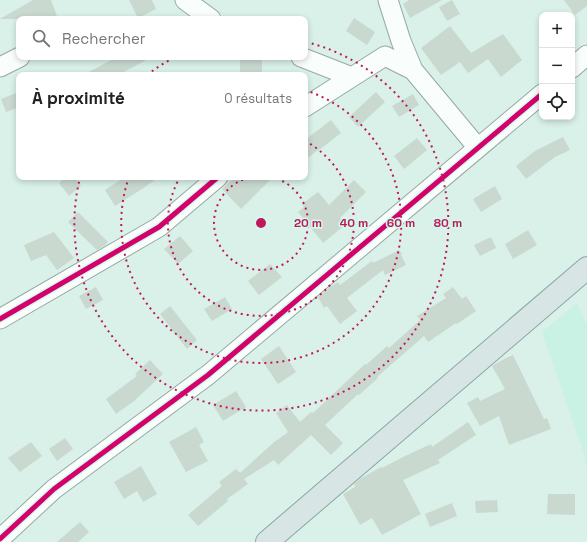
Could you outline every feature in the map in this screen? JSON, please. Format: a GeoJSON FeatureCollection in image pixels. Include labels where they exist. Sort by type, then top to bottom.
{"type":"FeatureCollection","features":[{"type":"Feature","properties":{"kind":"main road"},"geometry":{"type":"LineString","coordinates":[[267,542],[587,268]]}},
{"type":"Feature","properties":{"kind":"street"},"geometry":{"type":"LineString","coordinates":[[185,0],[207,16]]}},
{"type":"Feature","properties":{"kind":"street"},"geometry":{"type":"LineString","coordinates":[[388,0],[401,41],[413,70],[478,148]]}},
{"type":"Feature","properties":{"kind":"street"},"geometry":{"type":"LineString","coordinates":[[575,65],[587,55]]}},
{"type":"Feature","properties":{"kind":"street"},"geometry":{"type":"LineString","coordinates":[[308,105],[385,56],[413,70]]}},
{"type":"Feature","properties":{"kind":"street"},"geometry":{"type":"LineString","coordinates":[[0,66],[16,59]]}},
{"type":"Feature","properties":{"kind":"street"},"geometry":{"type":"LineString","coordinates":[[308,60],[352,77]]}},
{"type":"Feature","properties":{"kind":"street"},"geometry":{"type":"LineString","coordinates":[[0,539],[54,489],[208,375],[539,97]]}},
{"type":"Feature","properties":{"kind":"street"},"geometry":{"type":"LineString","coordinates":[[0,319],[160,227],[215,180]]}},
{"type":"Feature","properties":{"kind":"shaded area"},"geometry":{"type":"Polygon","coordinates":[[[577,303],[587,325],[587,468],[583,451],[542,332],[577,303]]]}},
{"type":"Feature","properties":{"kind":"building"},"geometry":{"type":"Polygon","coordinates":[[[33,0],[51,0],[57,16],[16,16],[16,19],[0,19],[33,0]]]}},
{"type":"Feature","properties":{"kind":"building"},"geometry":{"type":"Polygon","coordinates":[[[129,0],[152,0],[156,9],[142,16],[137,16],[129,0]]]}},
{"type":"Feature","properties":{"kind":"building"},"geometry":{"type":"Polygon","coordinates":[[[409,0],[442,0],[410,18],[403,4],[409,0]]]}},
{"type":"Feature","properties":{"kind":"building"},"geometry":{"type":"Polygon","coordinates":[[[452,0],[460,14],[447,21],[439,7],[452,0]]]}},
{"type":"Feature","properties":{"kind":"building"},"geometry":{"type":"Polygon","coordinates":[[[564,0],[587,0],[587,6],[575,15],[575,12],[573,12],[564,0]]]}},
{"type":"Feature","properties":{"kind":"building"},"geometry":{"type":"Polygon","coordinates":[[[354,18],[375,32],[367,45],[346,31],[354,18]]]}},
{"type":"Feature","properties":{"kind":"building"},"geometry":{"type":"Polygon","coordinates":[[[450,26],[471,53],[503,34],[522,60],[501,77],[488,59],[468,73],[460,62],[441,75],[421,48],[450,26]]]}},
{"type":"Feature","properties":{"kind":"building"},"geometry":{"type":"Polygon","coordinates":[[[111,60],[146,60],[124,72],[89,72],[111,60]]]}},
{"type":"Feature","properties":{"kind":"building"},"geometry":{"type":"Polygon","coordinates":[[[240,60],[262,60],[262,72],[240,72],[240,60]]]}},
{"type":"Feature","properties":{"kind":"building"},"geometry":{"type":"Polygon","coordinates":[[[376,92],[385,102],[358,127],[349,117],[376,92]]]}},
{"type":"Feature","properties":{"kind":"building"},"geometry":{"type":"Polygon","coordinates":[[[16,93],[16,108],[6,112],[1,99],[16,93]]]}},
{"type":"Feature","properties":{"kind":"building"},"geometry":{"type":"Polygon","coordinates":[[[413,94],[419,105],[399,117],[392,106],[413,94]]]}},
{"type":"Feature","properties":{"kind":"building"},"geometry":{"type":"Polygon","coordinates":[[[331,120],[341,133],[308,158],[308,138],[331,120]]]}},
{"type":"Feature","properties":{"kind":"building"},"geometry":{"type":"Polygon","coordinates":[[[563,137],[570,150],[555,157],[526,179],[516,166],[535,151],[563,137]]]}},
{"type":"Feature","properties":{"kind":"building"},"geometry":{"type":"Polygon","coordinates":[[[417,138],[427,150],[404,169],[394,156],[417,138]]]}},
{"type":"Feature","properties":{"kind":"building"},"geometry":{"type":"Polygon","coordinates":[[[62,180],[76,180],[81,186],[69,196],[59,183],[62,180]]]}},
{"type":"Feature","properties":{"kind":"building"},"geometry":{"type":"Polygon","coordinates":[[[120,180],[155,180],[115,206],[105,190],[120,180]]]}},
{"type":"Feature","properties":{"kind":"building"},"geometry":{"type":"Polygon","coordinates":[[[232,180],[270,180],[241,209],[222,189],[232,180]]]}},
{"type":"Feature","properties":{"kind":"building"},"geometry":{"type":"Polygon","coordinates":[[[354,180],[366,192],[340,218],[345,225],[323,243],[298,212],[304,207],[302,204],[318,192],[329,205],[354,180]]]}},
{"type":"Feature","properties":{"kind":"building"},"geometry":{"type":"Polygon","coordinates":[[[495,186],[502,199],[481,212],[473,199],[495,186]]]}},
{"type":"Feature","properties":{"kind":"building"},"geometry":{"type":"Polygon","coordinates":[[[78,212],[108,242],[104,246],[97,250],[68,222],[78,212]]]}},
{"type":"Feature","properties":{"kind":"building"},"geometry":{"type":"Polygon","coordinates":[[[528,230],[537,245],[513,259],[505,244],[528,230]]]}},
{"type":"Feature","properties":{"kind":"building"},"geometry":{"type":"Polygon","coordinates":[[[54,232],[74,258],[57,270],[46,255],[31,261],[24,245],[54,232]]]}},
{"type":"Feature","properties":{"kind":"building"},"geometry":{"type":"Polygon","coordinates":[[[180,236],[193,251],[178,264],[164,249],[180,236]]]}},
{"type":"Feature","properties":{"kind":"building"},"geometry":{"type":"Polygon","coordinates":[[[491,237],[496,248],[480,256],[474,245],[491,237]]]}},
{"type":"Feature","properties":{"kind":"building"},"geometry":{"type":"Polygon","coordinates":[[[399,250],[406,265],[385,275],[383,270],[347,298],[357,311],[340,324],[327,306],[324,308],[318,297],[329,288],[338,282],[340,285],[372,261],[373,263],[399,250]]]}},
{"type":"Feature","properties":{"kind":"building"},"geometry":{"type":"Polygon","coordinates":[[[270,264],[282,277],[259,295],[248,281],[270,264]]]}},
{"type":"Feature","properties":{"kind":"building"},"geometry":{"type":"Polygon","coordinates":[[[96,287],[103,300],[86,309],[79,296],[96,287]]]}},
{"type":"Feature","properties":{"kind":"building"},"geometry":{"type":"Polygon","coordinates":[[[453,287],[462,299],[466,296],[476,311],[428,342],[424,336],[325,425],[343,443],[331,455],[311,435],[278,465],[274,460],[244,479],[248,484],[227,499],[228,501],[198,526],[188,515],[222,486],[219,482],[236,469],[240,473],[273,443],[288,432],[276,413],[287,405],[300,422],[311,412],[313,413],[365,364],[366,365],[387,346],[389,348],[420,320],[417,316],[446,298],[443,294],[453,287]]]}},
{"type":"Feature","properties":{"kind":"building"},"geometry":{"type":"Polygon","coordinates":[[[225,297],[232,309],[212,321],[204,309],[225,297]]]}},
{"type":"Feature","properties":{"kind":"building"},"geometry":{"type":"Polygon","coordinates":[[[170,306],[197,340],[187,349],[160,314],[170,306]]]}},
{"type":"Feature","properties":{"kind":"building"},"geometry":{"type":"Polygon","coordinates":[[[279,346],[296,372],[278,384],[261,359],[279,346]]]}},
{"type":"Feature","properties":{"kind":"building"},"geometry":{"type":"Polygon","coordinates":[[[513,355],[544,419],[547,418],[551,429],[509,445],[499,416],[480,426],[467,403],[478,397],[480,401],[505,389],[492,366],[513,355]]]}},
{"type":"Feature","properties":{"kind":"building"},"geometry":{"type":"Polygon","coordinates":[[[150,360],[163,374],[134,401],[116,414],[106,399],[137,376],[135,374],[150,360]]]}},
{"type":"Feature","properties":{"kind":"building"},"geometry":{"type":"Polygon","coordinates":[[[236,391],[246,407],[223,421],[213,405],[236,391]]]}},
{"type":"Feature","properties":{"kind":"building"},"geometry":{"type":"Polygon","coordinates":[[[468,422],[476,435],[438,460],[440,463],[403,480],[421,514],[382,535],[372,518],[360,525],[343,494],[355,487],[354,484],[360,479],[381,467],[382,468],[431,444],[432,447],[468,422]]]}},
{"type":"Feature","properties":{"kind":"building"},"geometry":{"type":"Polygon","coordinates":[[[196,427],[204,442],[199,445],[208,461],[186,472],[169,442],[196,427]]]}},
{"type":"Feature","properties":{"kind":"building"},"geometry":{"type":"Polygon","coordinates":[[[65,438],[73,449],[57,461],[49,449],[65,438]]]}},
{"type":"Feature","properties":{"kind":"building"},"geometry":{"type":"Polygon","coordinates":[[[31,442],[42,456],[20,472],[8,458],[31,442]]]}},
{"type":"Feature","properties":{"kind":"building"},"geometry":{"type":"Polygon","coordinates":[[[141,466],[157,494],[143,502],[137,491],[124,499],[114,482],[141,466]]]}},
{"type":"Feature","properties":{"kind":"building"},"geometry":{"type":"Polygon","coordinates":[[[548,494],[575,494],[575,515],[547,514],[548,494]]]}},
{"type":"Feature","properties":{"kind":"building"},"geometry":{"type":"Polygon","coordinates":[[[497,500],[498,512],[476,513],[475,501],[497,500]]]}},
{"type":"Feature","properties":{"kind":"building"},"geometry":{"type":"Polygon","coordinates":[[[452,503],[457,516],[430,527],[425,514],[452,503]]]}},
{"type":"Feature","properties":{"kind":"building"},"geometry":{"type":"Polygon","coordinates":[[[80,522],[89,532],[78,542],[57,542],[80,522]]]}},
{"type":"Feature","properties":{"kind":"cycle path"},"geometry":{"type":"LineString","coordinates":[[0,539],[54,489],[208,375],[539,97]]}},
{"type":"Feature","properties":{"kind":"cycle path"},"geometry":{"type":"LineString","coordinates":[[0,319],[159,227],[214,180]]}}]}
